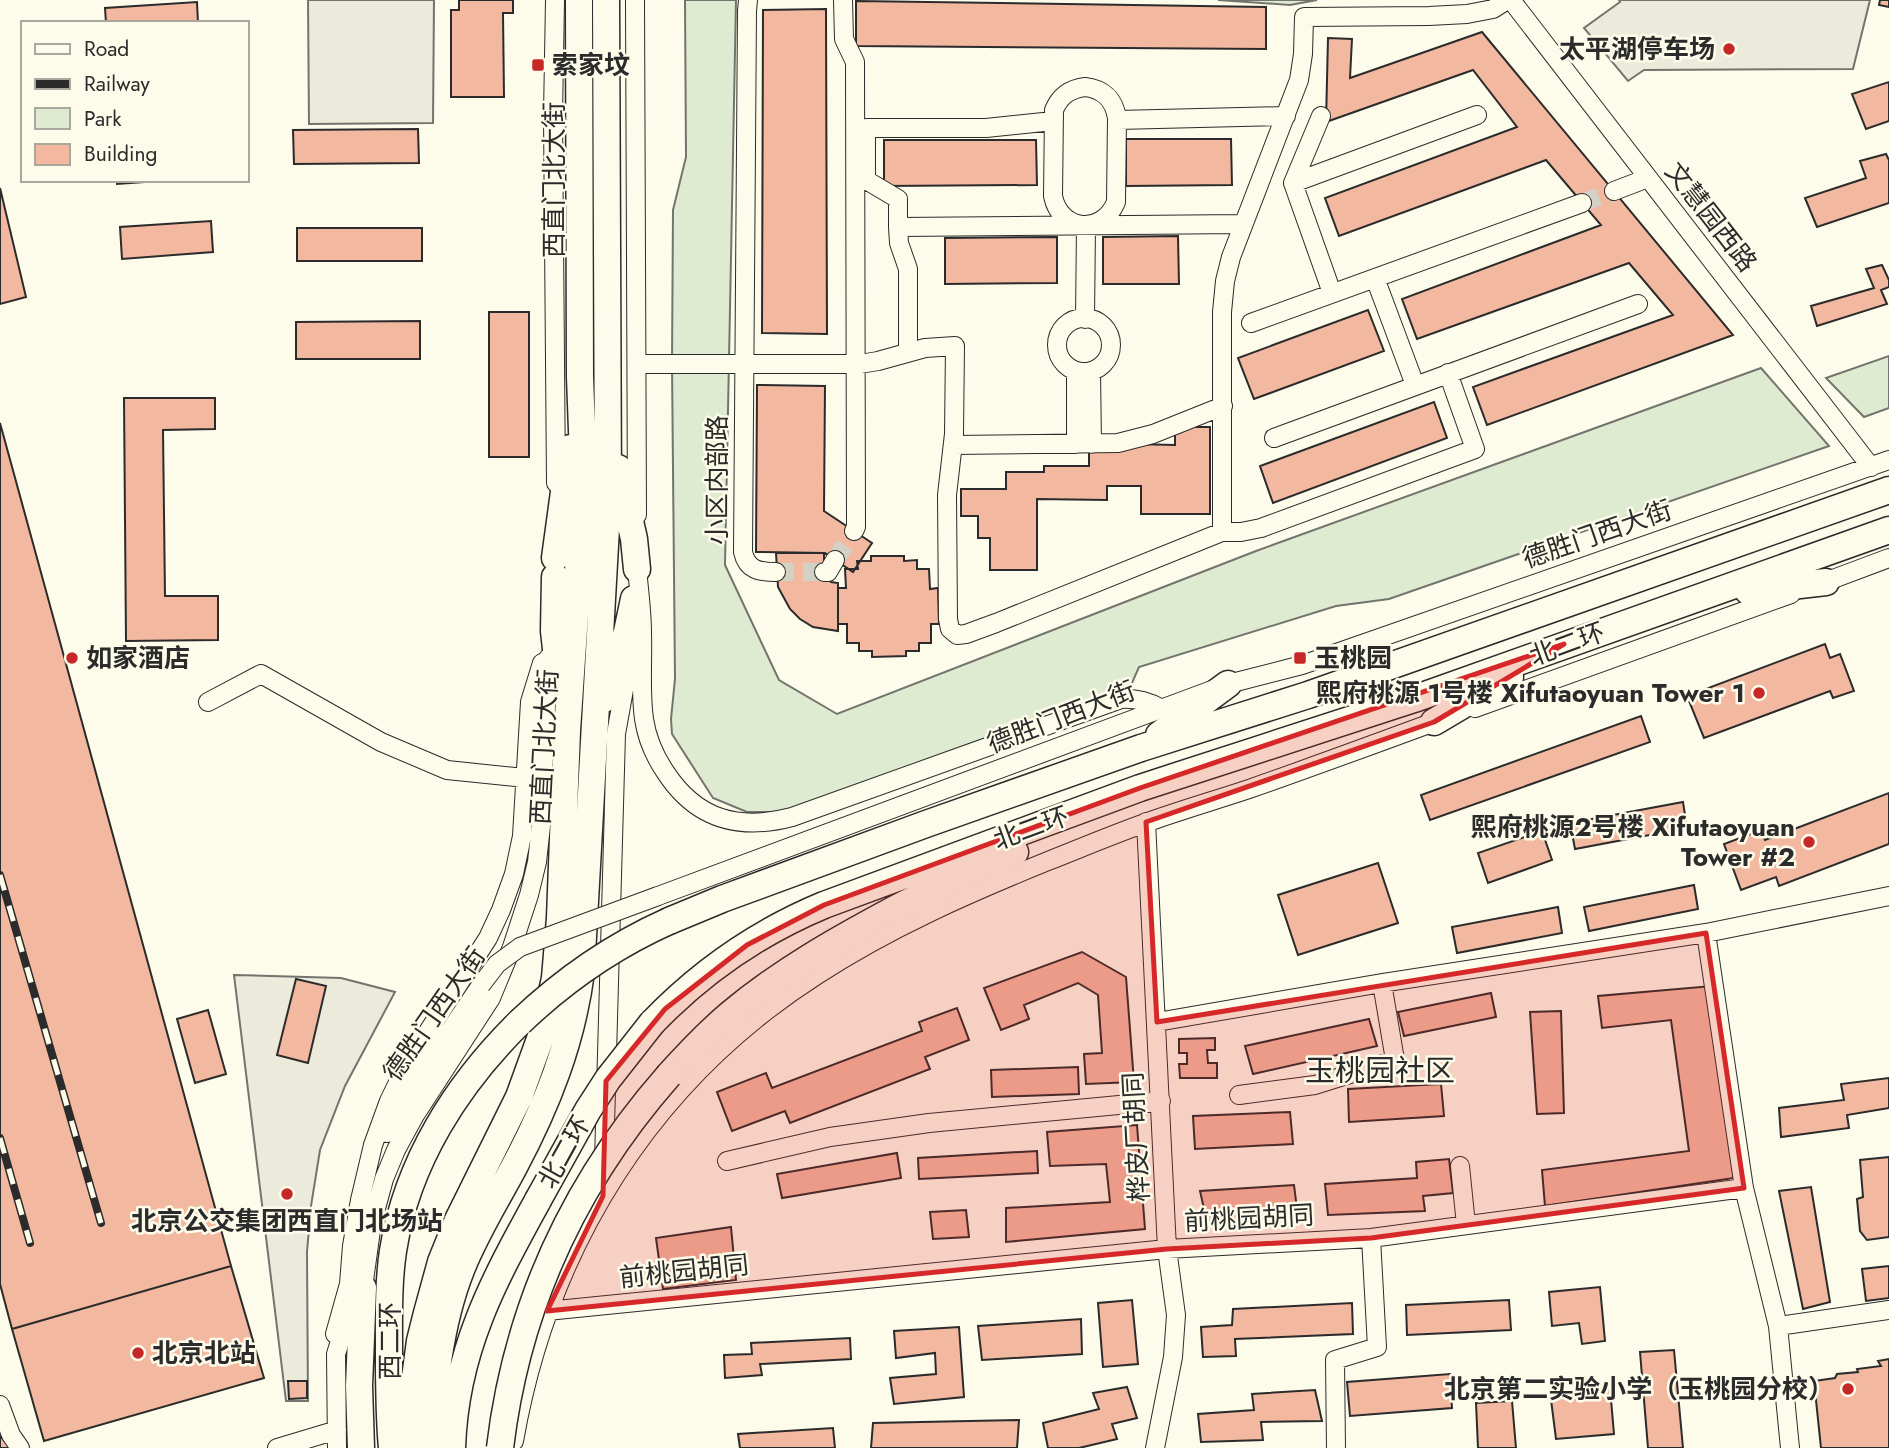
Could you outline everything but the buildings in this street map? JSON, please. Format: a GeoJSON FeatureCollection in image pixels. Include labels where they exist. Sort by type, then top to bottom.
{"type":"FeatureCollection","features":[{"type":"Feature","properties":{"kind":"highway","name":"西直门北大街"},"geometry":{"type":"LineString","coordinates":[[410,1448],[413,1391],[419,1352],[426,1312],[441,1262],[458,1220],[519,1097],[537,1049],[555,978],[583,506],[579,0]]}},
{"type":"Feature","properties":{"kind":"highway","name":"西直门北大街"},"geometry":{"type":"LineString","coordinates":[[431,1448],[437,1369],[458,1278],[544,1108],[559,1067],[578,995],[607,520],[606,0]]}},
{"type":"Feature","properties":{"kind":"highway"},"geometry":{"type":"LineString","coordinates":[[567,741],[565,706],[554,635],[555,568],[580,377]]}},
{"type":"Feature","properties":{"kind":"highway"},"geometry":{"type":"LineString","coordinates":[[608,405],[612,443],[631,524],[637,569]]}},
{"type":"Feature","properties":{"kind":"highway","name":"北二环"},"geometry":{"type":"LineString","coordinates":[[397,1235],[408,1193],[422,1158],[438,1125],[476,1069],[520,1022],[556,989],[595,960],[633,938],[669,921],[926,824],[1141,748],[1308,695],[1889,490]]}},
{"type":"Feature","properties":{"kind":"highway","name":"北二环"},"geometry":{"type":"LineString","coordinates":[[452,1448],[457,1392],[471,1340],[495,1282],[584,1116],[607,1079],[652,1023],[719,964],[757,939],[798,916],[1140,788],[1413,699],[1889,530]]}},
{"type":"Feature","properties":{"kind":"highway"},"geometry":{"type":"LineString","coordinates":[[1701,596],[1826,582]]}},
{"type":"Feature","properties":{"kind":"highway"},"geometry":{"type":"LineString","coordinates":[[594,730],[625,638],[634,598]]}},
{"type":"Feature","properties":{"kind":"highway"},"geometry":{"type":"LineString","coordinates":[[1434,722],[1564,644]]}},
{"type":"Feature","properties":{"kind":"highway"},"geometry":{"type":"LineString","coordinates":[[1141,748],[1228,684]]}},
{"type":"Feature","properties":{"kind":"highway"},"geometry":{"type":"LineString","coordinates":[[500,1448],[507,1400],[521,1341],[554,1248],[600,1164],[642,1106],[698,1043],[770,983],[818,952],[987,864],[1094,823],[1140,788]]}},
{"type":"Feature","properties":{"kind":"highway"},"geometry":{"type":"LineString","coordinates":[[359,1386],[397,1235]]}},
{"type":"Feature","properties":{"kind":"highway","name":"西二环"},"geometry":{"type":"LineString","coordinates":[[392,1448],[389,1310],[392,1259],[397,1235]]}},
{"type":"Feature","properties":{"kind":"highway"},"geometry":{"type":"LineString","coordinates":[[361,1448],[359,1386],[363,1288]]}},
{"type":"Feature","properties":{"kind":"street","name":"西直门北大街"},"geometry":{"type":"LineString","coordinates":[[337,1439],[335,1366],[338,1346],[363,1288],[372,1223],[389,1165],[425,1097],[491,998],[512,947],[537,862],[555,568],[555,0]]}},
{"type":"Feature","properties":{"kind":"street"},"geometry":{"type":"LineString","coordinates":[[603,1196],[616,734],[633,638],[637,569],[635,0]]}},
{"type":"Feature","properties":{"kind":"street","name":"小区内部路"},"geometry":{"type":"LineString","coordinates":[[748,0],[743,555],[754,569],[776,572]]}},
{"type":"Feature","properties":{"kind":"street"},"geometry":{"type":"LineString","coordinates":[[843,0],[844,39],[855,62],[856,527],[853,531]]}},
{"type":"Feature","properties":{"kind":"street"},"geometry":{"type":"LineString","coordinates":[[1222,532],[1224,285],[1243,224],[1298,84],[1302,67],[1304,17],[1467,14],[1493,9],[1509,0]]}},
{"type":"Feature","properties":{"kind":"street","name":"文慧园西路"},"geometry":{"type":"LineString","coordinates":[[1509,0],[1871,467]]}},
{"type":"Feature","properties":{"kind":"street"},"geometry":{"type":"LineString","coordinates":[[1085,87],[1098,90],[1109,98],[1116,110],[1116,202],[1102,220],[1086,225],[1073,223],[1064,218],[1058,210],[1054,201],[1053,121],[1054,110],[1060,99],[1069,92],[1085,87]]}},
{"type":"Feature","properties":{"kind":"street"},"geometry":{"type":"LineString","coordinates":[[1293,183],[1477,115]]}},
{"type":"Feature","properties":{"kind":"street"},"geometry":{"type":"LineString","coordinates":[[1117,120],[1286,116]]}},
{"type":"Feature","properties":{"kind":"street"},"geometry":{"type":"LineString","coordinates":[[1321,116],[1293,183],[1332,293]]}},
{"type":"Feature","properties":{"kind":"street"},"geometry":{"type":"LineString","coordinates":[[908,352],[908,269],[899,243],[898,199],[866,180],[866,128],[986,128],[1053,121]]}},
{"type":"Feature","properties":{"kind":"street"},"geometry":{"type":"LineString","coordinates":[[1614,191],[1648,178]]}},
{"type":"Feature","properties":{"kind":"street"},"geometry":{"type":"LineString","coordinates":[[1251,323],[1582,203]]}},
{"type":"Feature","properties":{"kind":"street"},"geometry":{"type":"LineString","coordinates":[[898,226],[1243,224]]}},
{"type":"Feature","properties":{"kind":"street"},"geometry":{"type":"LineString","coordinates":[[1085,318],[1086,225]]}},
{"type":"Feature","properties":{"kind":"street"},"geometry":{"type":"LineString","coordinates":[[1375,278],[1415,385]]}},
{"type":"Feature","properties":{"kind":"street"},"geometry":{"type":"LineString","coordinates":[[1274,438],[1638,304]]}},
{"type":"Feature","properties":{"kind":"street"},"geometry":{"type":"LineString","coordinates":[[1085,318],[1094,320],[1108,332],[1111,351],[1101,366],[1083,371],[1066,366],[1061,359],[1058,341],[1069,323],[1085,318]]}},
{"type":"Feature","properties":{"kind":"street"},"geometry":{"type":"LineString","coordinates":[[637,364],[854,364],[873,362],[931,347],[955,346],[953,445],[947,495],[948,619],[952,632],[957,635],[969,633],[1222,532],[1243,532],[1261,528],[1475,449],[1448,373]]}},
{"type":"Feature","properties":{"kind":"street"},"geometry":{"type":"LineString","coordinates":[[1083,371],[1084,444]]}},
{"type":"Feature","properties":{"kind":"street"},"geometry":{"type":"LineString","coordinates":[[953,445],[1118,443],[1136,440],[1223,406]]}},
{"type":"Feature","properties":{"kind":"street","name":"德胜门西大街"},"geometry":{"type":"LineString","coordinates":[[366,1178],[407,1097],[481,985],[497,964],[520,947],[1160,708],[1228,684],[1301,665],[1889,460]]}},
{"type":"Feature","properties":{"kind":"street"},"geometry":{"type":"LineString","coordinates":[[513,1448],[529,1369],[547,1311],[572,1252],[603,1196],[654,1122],[690,1079],[738,1034],[794,990],[870,944],[947,905],[994,883],[1146,822],[1248,789],[1889,558]]}},
{"type":"Feature","properties":{"kind":"street"},"geometry":{"type":"LineString","coordinates":[[637,569],[641,607],[644,713],[652,748],[669,778],[685,797],[701,810],[722,819],[755,823],[792,817],[1121,699],[1142,700],[1160,708]]}},
{"type":"Feature","properties":{"kind":"street"},"geometry":{"type":"LineString","coordinates":[[335,1366],[336,1332],[349,1284],[353,1235],[373,1145],[381,1122],[400,1076],[484,947],[501,910],[516,866],[521,844],[530,702],[549,643]]}},
{"type":"Feature","properties":{"kind":"street"},"geometry":{"type":"LineString","coordinates":[[208,702],[261,674],[381,742],[447,771],[525,778]]}},
{"type":"Feature","properties":{"kind":"street","name":"桦皮厂胡同"},"geometry":{"type":"LineString","coordinates":[[1146,822],[1167,1249],[1176,1315],[1173,1357],[1155,1448]]}},
{"type":"Feature","properties":{"kind":"street"},"geometry":{"type":"LineString","coordinates":[[1157,1021],[1706,933],[1889,896]]}},
{"type":"Feature","properties":{"kind":"street"},"geometry":{"type":"LineString","coordinates":[[1706,933],[1744,1188],[1778,1326],[1790,1448]]}},
{"type":"Feature","properties":{"kind":"street"},"geometry":{"type":"LineString","coordinates":[[1239,1095],[1315,1085],[1395,1060],[1381,984]]}},
{"type":"Feature","properties":{"kind":"street"},"geometry":{"type":"LineString","coordinates":[[727,1161],[830,1137],[929,1122],[1161,1101]]}},
{"type":"Feature","properties":{"kind":"street"},"geometry":{"type":"LineString","coordinates":[[1460,1166],[1466,1225]]}},
{"type":"Feature","properties":{"kind":"street","name":"前桃园胡同"},"geometry":{"type":"LineString","coordinates":[[547,1311],[1167,1249],[1371,1237],[1744,1188]]}},
{"type":"Feature","properties":{"kind":"street"},"geometry":{"type":"LineString","coordinates":[[1336,1448],[1335,1360],[1377,1347],[1371,1237]]}},
{"type":"Feature","properties":{"kind":"street"},"geometry":{"type":"LineString","coordinates":[[1778,1326],[1889,1310]]}},
{"type":"Feature","properties":{"kind":"street"},"geometry":{"type":"LineString","coordinates":[[0,1405],[11,1435],[20,1448]]}},
{"type":"Feature","properties":{"kind":"street"},"geometry":{"type":"LineString","coordinates":[[277,1448],[337,1439]]}},
{"type":"Feature","properties":{"kind":"highlighted area"},"geometry":{"type":"Polygon","coordinates":[[[1564,644],[1434,722],[1146,822],[1157,1022],[1706,933],[1744,1188],[1371,1238],[1167,1249],[547,1311],[603,1196],[606,1081],[665,1009],[747,945],[824,905],[1140,788],[1564,644]]]}},
{"type":"Feature","properties":{"kind":"green space"},"geometry":{"type":"Polygon","coordinates":[[[685,0],[736,0],[725,565],[779,680],[837,714],[1256,551],[1761,368],[1829,446],[1389,599],[1336,606],[1139,667],[1128,692],[786,812],[747,812],[713,798],[672,734],[675,679],[673,210],[686,157],[685,0]]]}},
{"type":"Feature","properties":{"kind":"green space"},"geometry":{"type":"Polygon","coordinates":[[[1218,0],[1317,0],[1290,5],[1218,0]]]}},
{"type":"Feature","properties":{"kind":"green space"},"geometry":{"type":"Polygon","coordinates":[[[1889,356],[1889,408],[1864,417],[1826,378],[1889,356]]]}},
{"type":"Feature","properties":{"kind":"shaded area"},"geometry":{"type":"Polygon","coordinates":[[[308,0],[434,0],[433,123],[309,124],[308,0]]]}},
{"type":"Feature","properties":{"kind":"shaded area","name":"太平湖停车场"},"geometry":{"type":"Polygon","coordinates":[[[1619,0],[1870,0],[1853,69],[1644,70],[1628,81],[1584,28],[1620,2],[1619,0]]]}},
{"type":"Feature","properties":{"kind":"shaded area","name":"北京公交集团西直门北场站"},"geometry":{"type":"Polygon","coordinates":[[[234,975],[341,978],[395,992],[345,1086],[320,1150],[307,1252],[308,1401],[286,1401],[234,975]]]}},
{"type":"Feature","properties":{"kind":"tunnel"},"geometry":{"type":"LineString","coordinates":[[1582,203],[1614,191]]}},
{"type":"Feature","properties":{"kind":"tunnel"},"geometry":{"type":"LineString","coordinates":[[835,560],[854,531]]}},
{"type":"Feature","properties":{"kind":"tunnel"},"geometry":{"type":"LineString","coordinates":[[776,572],[824,572]]}},
{"type":"Feature","properties":{"kind":"railway"},"geometry":{"type":"LineString","coordinates":[[0,875],[101,1223]]}},
{"type":"Feature","properties":{"kind":"railway"},"geometry":{"type":"LineString","coordinates":[[0,1138],[30,1243]]}},
{"type":"Feature","properties":{"kind":"place","name":"太平湖停车场"},"geometry":{"type":"Point","coordinates":[1729,49]}},
{"type":"Feature","properties":{"kind":"place","name":"索家坟"},"geometry":{"type":"Point","coordinates":[538,65]}},
{"type":"Feature","properties":{"kind":"place","name":"如家酒店"},"geometry":{"type":"Point","coordinates":[72,658]}},
{"type":"Feature","properties":{"kind":"place","name":"玉桃园"},"geometry":{"type":"Point","coordinates":[1300,658]}},
{"type":"Feature","properties":{"kind":"place","name":"熙府桃源 1号楼 Xifutaoyuan Tower 1"},"geometry":{"type":"Point","coordinates":[1759,693]}},
{"type":"Feature","properties":{"kind":"place","name":"熙府桃源2号楼 Xifutaoyuan Tower #2"},"geometry":{"type":"Point","coordinates":[1809,842]}},
{"type":"Feature","properties":{"kind":"place","name":"北京公交集团西直门北场站"},"geometry":{"type":"Point","coordinates":[287,1194]}},
{"type":"Feature","properties":{"kind":"place","name":"北京北站"},"geometry":{"type":"Point","coordinates":[138,1353]}},
{"type":"Feature","properties":{"kind":"place","name":"北京第二实验小学（玉桃园分校）"},"geometry":{"type":"Point","coordinates":[1848,1389]}},
{"type":"Feature","properties":{"kind":"district","name":"玉桃园社区"},"geometry":{"type":"Point","coordinates":[1380,1070]}}]}
